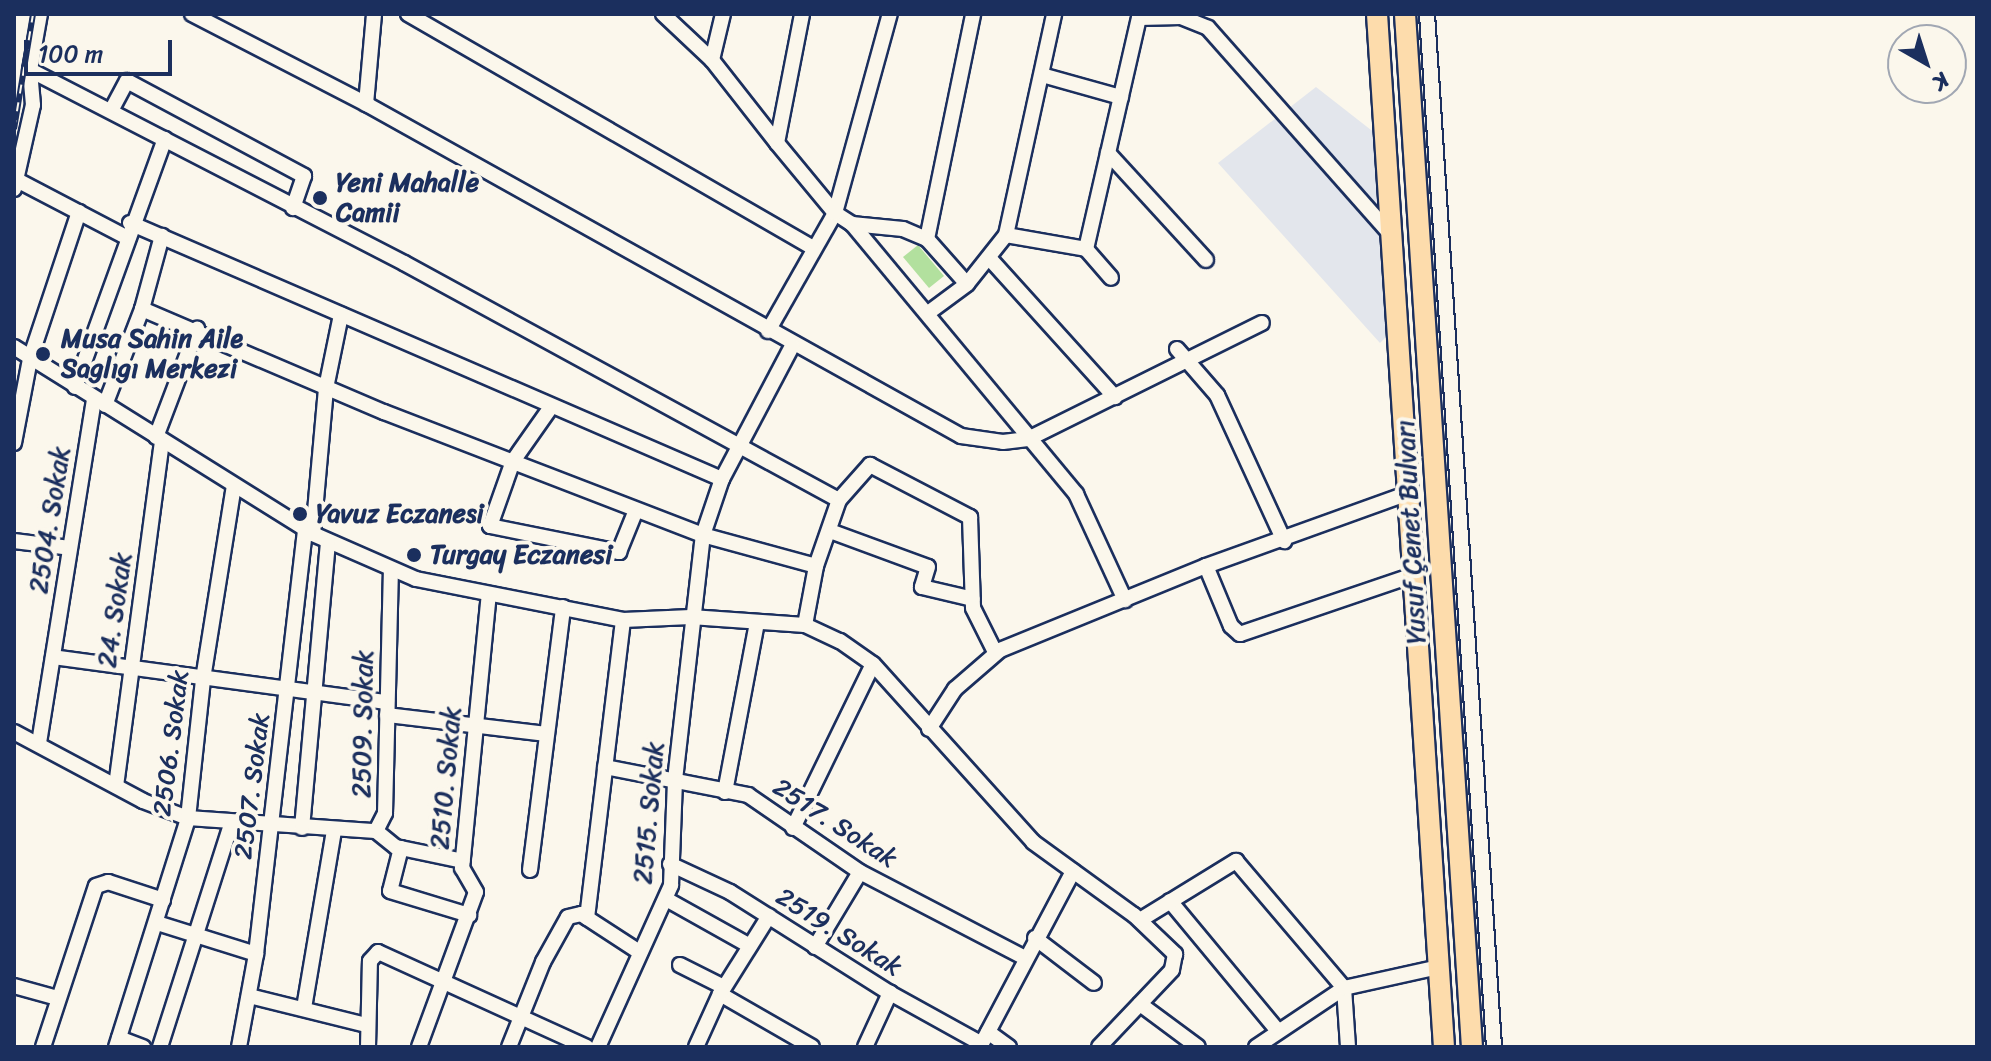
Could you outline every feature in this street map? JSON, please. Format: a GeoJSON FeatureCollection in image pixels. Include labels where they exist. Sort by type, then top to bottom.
{"type":"FeatureCollection","features":[{"type":"Feature","properties":{"kind":"highway","name":"Yusuf Çenet Bulvarı"},"geometry":{"type":"LineString","coordinates":[[1377,14],[1411,492],[1444,1047]]}},
{"type":"Feature","properties":{"kind":"highway","name":"Yusuf Çenet Bulvarı"},"geometry":{"type":"LineString","coordinates":[[1405,14],[1472,1047]]}},
{"type":"Feature","properties":{"kind":"street"},"geometry":{"type":"LineString","coordinates":[[40,14],[30,70],[33,105],[15,184],[128,230],[162,236],[722,479]]}},
{"type":"Feature","properties":{"kind":"street"},"geometry":{"type":"LineString","coordinates":[[192,14],[366,104],[792,346],[961,436],[1003,442],[1028,439],[1189,362],[1195,352],[1262,323]]}},
{"type":"Feature","properties":{"kind":"street"},"geometry":{"type":"LineString","coordinates":[[366,104],[374,14]]}},
{"type":"Feature","properties":{"kind":"street"},"geometry":{"type":"LineString","coordinates":[[408,14],[813,248]]}},
{"type":"Feature","properties":{"kind":"street"},"geometry":{"type":"LineString","coordinates":[[663,14],[712,60],[835,213],[852,224],[928,313],[1091,518],[1125,600]]}},
{"type":"Feature","properties":{"kind":"street"},"geometry":{"type":"LineString","coordinates":[[712,60],[723,14]]}},
{"type":"Feature","properties":{"kind":"street"},"geometry":{"type":"LineString","coordinates":[[777,143],[802,14]]}},
{"type":"Feature","properties":{"kind":"street"},"geometry":{"type":"LineString","coordinates":[[768,331],[835,213],[890,14]]}},
{"type":"Feature","properties":{"kind":"street"},"geometry":{"type":"LineString","coordinates":[[927,239],[973,14]]}},
{"type":"Feature","properties":{"kind":"street"},"geometry":{"type":"LineString","coordinates":[[928,313],[967,284],[991,260],[1006,235],[1054,14]]}},
{"type":"Feature","properties":{"kind":"street"},"geometry":{"type":"LineString","coordinates":[[1427,14],[1494,1047]]}},
{"type":"Feature","properties":{"kind":"street"},"geometry":{"type":"LineString","coordinates":[[1086,249],[1139,16],[1181,17],[1208,28],[1394,238]]}},
{"type":"Feature","properties":{"kind":"street"},"geometry":{"type":"LineString","coordinates":[[30,70],[112,109],[293,208],[744,445],[839,500]]}},
{"type":"Feature","properties":{"kind":"street"},"geometry":{"type":"LineString","coordinates":[[1042,75],[1121,97]]}},
{"type":"Feature","properties":{"kind":"street"},"geometry":{"type":"LineString","coordinates":[[112,109],[127,81],[304,176],[293,208]]}},
{"type":"Feature","properties":{"kind":"street"},"geometry":{"type":"LineString","coordinates":[[75,387],[128,230],[165,139]]}},
{"type":"Feature","properties":{"kind":"street"},"geometry":{"type":"LineString","coordinates":[[1108,153],[1206,260]]}},
{"type":"Feature","properties":{"kind":"street"},"geometry":{"type":"LineString","coordinates":[[14,443],[30,359],[79,212]]}},
{"type":"Feature","properties":{"kind":"street"},"geometry":{"type":"LineString","coordinates":[[852,224],[903,229],[927,239],[967,284]]}},
{"type":"Feature","properties":{"kind":"street"},"geometry":{"type":"LineString","coordinates":[[1006,235],[1086,249],[1111,278]]}},
{"type":"Feature","properties":{"kind":"street","name":"2504. Sokak"},"geometry":{"type":"LineString","coordinates":[[39,743],[70,548],[99,402],[142,309],[162,236]]}},
{"type":"Feature","properties":{"kind":"street"},"geometry":{"type":"LineString","coordinates":[[991,260],[1115,397]]}},
{"type":"Feature","properties":{"kind":"street"},"geometry":{"type":"LineString","coordinates":[[142,309],[197,329],[326,388],[636,510],[703,535],[816,566]]}},
{"type":"Feature","properties":{"kind":"street","name":"2507. Sokak"},"geometry":{"type":"LineString","coordinates":[[239,1047],[256,954],[326,388],[341,315]]}},
{"type":"Feature","properties":{"kind":"street","name":"24. Sokak"},"geometry":{"type":"LineString","coordinates":[[116,786],[159,439],[197,329]]}},
{"type":"Feature","properties":{"kind":"street","name":"2515. Sokak"},"geometry":{"type":"LineString","coordinates":[[598,1047],[638,951],[666,899],[676,844],[675,780],[691,617],[703,535],[722,479],[744,445],[792,346]]}},
{"type":"Feature","properties":{"kind":"street"},"geometry":{"type":"LineString","coordinates":[[14,347],[309,531],[391,570],[489,595],[623,620],[691,617],[805,625],[873,664],[1033,842],[1140,920],[1175,954],[1176,964],[1099,1047]]}},
{"type":"Feature","properties":{"kind":"street"},"geometry":{"type":"LineString","coordinates":[[1177,349],[1217,395],[1284,541]]}},
{"type":"Feature","properties":{"kind":"street"},"geometry":{"type":"LineString","coordinates":[[551,407],[513,461],[490,526],[619,552],[636,510]]}},
{"type":"Feature","properties":{"kind":"street"},"geometry":{"type":"LineString","coordinates":[[805,625],[816,566],[839,500],[870,465],[970,517],[973,599],[979,627],[995,652]]}},
{"type":"Feature","properties":{"kind":"street","name":"2506. Sokak"},"geometry":{"type":"LineString","coordinates":[[118,1043],[188,818],[203,679],[234,485]]}},
{"type":"Feature","properties":{"kind":"street"},"geometry":{"type":"LineString","coordinates":[[929,729],[955,689],[995,652],[1206,566],[1284,541],[1411,492]]}},
{"type":"Feature","properties":{"kind":"street"},"geometry":{"type":"LineString","coordinates":[[830,531],[928,567],[922,587],[973,599]]}},
{"type":"Feature","properties":{"kind":"street"},"geometry":{"type":"LineString","coordinates":[[14,541],[70,548]]}},
{"type":"Feature","properties":{"kind":"street"},"geometry":{"type":"LineString","coordinates":[[302,828],[312,689],[328,542]]}},
{"type":"Feature","properties":{"kind":"street"},"geometry":{"type":"LineString","coordinates":[[1206,566],[1231,626],[1240,634],[1416,574]]}},
{"type":"Feature","properties":{"kind":"street","name":"2509. Sokak"},"geometry":{"type":"LineString","coordinates":[[188,818],[231,824],[376,831],[385,813],[391,570]]}},
{"type":"Feature","properties":{"kind":"street","name":"2510. Sokak"},"geometry":{"type":"LineString","coordinates":[[419,1047],[476,892],[463,861],[489,595]]}},
{"type":"Feature","properties":{"kind":"street"},"geometry":{"type":"LineString","coordinates":[[530,870],[563,607]]}},
{"type":"Feature","properties":{"kind":"street"},"geometry":{"type":"LineString","coordinates":[[587,918],[623,620]]}},
{"type":"Feature","properties":{"kind":"street"},"geometry":{"type":"LineString","coordinates":[[725,792],[757,622]]}},
{"type":"Feature","properties":{"kind":"street"},"geometry":{"type":"LineString","coordinates":[[53,657],[203,679],[312,689],[387,709],[546,734]]}},
{"type":"Feature","properties":{"kind":"street"},"geometry":{"type":"LineString","coordinates":[[793,828],[873,664]]}},
{"type":"Feature","properties":{"kind":"street"},"geometry":{"type":"LineString","coordinates":[[14,732],[116,786],[188,818]]}},
{"type":"Feature","properties":{"kind":"street","name":"2517. Sokak"},"geometry":{"type":"LineString","coordinates":[[605,767],[748,795],[860,872],[1025,958]]}},
{"type":"Feature","properties":{"kind":"street"},"geometry":{"type":"LineString","coordinates":[[160,1047],[231,824]]}},
{"type":"Feature","properties":{"kind":"street"},"geometry":{"type":"LineString","coordinates":[[304,1008],[334,831]]}},
{"type":"Feature","properties":{"kind":"street"},"geometry":{"type":"LineString","coordinates":[[376,831],[401,848],[463,861]]}},
{"type":"Feature","properties":{"kind":"street"},"geometry":{"type":"LineString","coordinates":[[401,848],[390,891],[469,915]]}},
{"type":"Feature","properties":{"kind":"street"},"geometry":{"type":"LineString","coordinates":[[1140,920],[1236,861],[1344,988],[1348,1047]]}},
{"type":"Feature","properties":{"kind":"street","name":"2519. Sokak"},"geometry":{"type":"LineString","coordinates":[[670,864],[769,916],[890,993],[983,1041],[1009,1047]]}},
{"type":"Feature","properties":{"kind":"street"},"geometry":{"type":"LineString","coordinates":[[983,1041],[1073,871]]}},
{"type":"Feature","properties":{"kind":"street"},"geometry":{"type":"LineString","coordinates":[[815,947],[860,872]]}},
{"type":"Feature","properties":{"kind":"street"},"geometry":{"type":"LineString","coordinates":[[43,1047],[96,886],[108,882],[163,900]]}},
{"type":"Feature","properties":{"kind":"street"},"geometry":{"type":"LineString","coordinates":[[666,899],[750,946]]}},
{"type":"Feature","properties":{"kind":"street"},"geometry":{"type":"LineString","coordinates":[[1170,901],[1277,1030]]}},
{"type":"Feature","properties":{"kind":"street"},"geometry":{"type":"LineString","coordinates":[[509,1047],[564,920],[575,914],[587,918],[638,951]]}},
{"type":"Feature","properties":{"kind":"street"},"geometry":{"type":"LineString","coordinates":[[696,1047],[722,990],[769,916]]}},
{"type":"Feature","properties":{"kind":"street"},"geometry":{"type":"LineString","coordinates":[[157,923],[256,954]]}},
{"type":"Feature","properties":{"kind":"street"},"geometry":{"type":"LineString","coordinates":[[1035,938],[1094,983]]}},
{"type":"Feature","properties":{"kind":"street"},"geometry":{"type":"LineString","coordinates":[[368,1047],[366,1025],[370,961],[378,952],[586,1047]]}},
{"type":"Feature","properties":{"kind":"street"},"geometry":{"type":"LineString","coordinates":[[680,965],[722,990],[795,1043],[812,1047]]}},
{"type":"Feature","properties":{"kind":"street"},"geometry":{"type":"LineString","coordinates":[[1256,1047],[1277,1030],[1344,988],[1439,967]]}},
{"type":"Feature","properties":{"kind":"street"},"geometry":{"type":"LineString","coordinates":[[14,986],[58,998]]}},
{"type":"Feature","properties":{"kind":"street"},"geometry":{"type":"LineString","coordinates":[[865,1047],[890,993]]}},
{"type":"Feature","properties":{"kind":"street"},"geometry":{"type":"LineString","coordinates":[[249,996],[366,1025]]}},
{"type":"Feature","properties":{"kind":"street"},"geometry":{"type":"LineString","coordinates":[[1140,1004],[1198,1047]]}},
{"type":"Feature","properties":{"kind":"street"},"geometry":{"type":"LineString","coordinates":[[118,1043],[143,1047]]}},
{"type":"Feature","properties":{"kind":"shaded area"},"geometry":{"type":"Polygon","coordinates":[[[1316,87],[1380,137],[1387,336],[1380,343],[1218,163],[1316,87]]]}},
{"type":"Feature","properties":{"kind":"green space"},"geometry":{"type":"Polygon","coordinates":[[[918,245],[944,276],[929,288],[903,257],[918,245]]]}},
{"type":"Feature","properties":{"kind":"railway"},"geometry":{"type":"LineString","coordinates":[[14,129],[33,14]]}},
{"type":"Feature","properties":{"kind":"place","name":"Yeni Mahalle Camii"},"geometry":{"type":"Point","coordinates":[320,198]}},
{"type":"Feature","properties":{"kind":"place","name":"Musa Sahin Aile Saglıgı Merkezi"},"geometry":{"type":"Point","coordinates":[43,354]}},
{"type":"Feature","properties":{"kind":"place","name":"Yavuz Eczanesi"},"geometry":{"type":"Point","coordinates":[300,514]}},
{"type":"Feature","properties":{"kind":"place","name":"Turgay Eczanesi"},"geometry":{"type":"Point","coordinates":[414,555]}}]}
